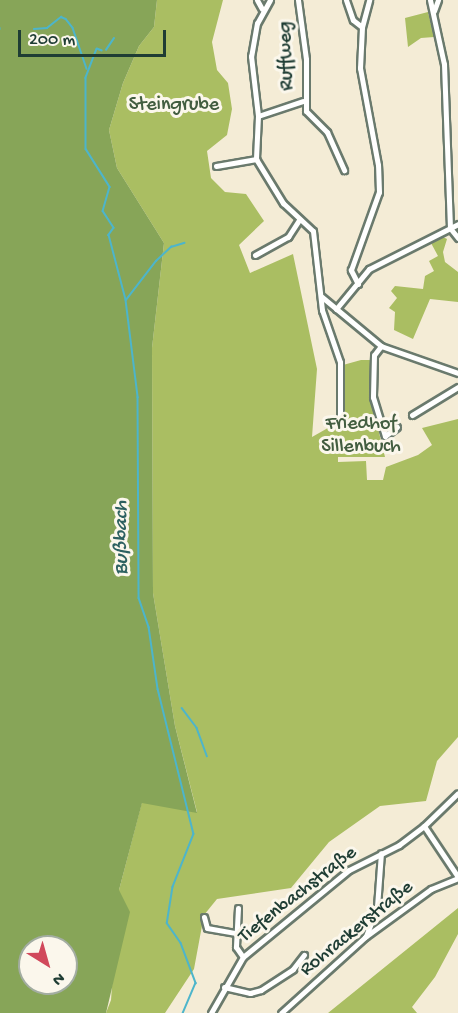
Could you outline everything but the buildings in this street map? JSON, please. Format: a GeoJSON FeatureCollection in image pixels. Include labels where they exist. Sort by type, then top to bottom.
{"type":"FeatureCollection","features":[{"type":"Feature","properties":{"kind":"street"},"geometry":{"type":"LineString","coordinates":[[257,0],[262,9]]}},
{"type":"Feature","properties":{"kind":"street"},"geometry":{"type":"LineString","coordinates":[[270,0],[262,9],[250,56],[258,116],[256,159],[278,195],[299,220],[313,231],[322,310],[340,362],[340,423]]}},
{"type":"Feature","properties":{"kind":"street","name":"Ruffweg"},"geometry":{"type":"LineString","coordinates":[[298,0],[306,59],[303,100],[306,111],[327,132],[344,170]]}},
{"type":"Feature","properties":{"kind":"street"},"geometry":{"type":"LineString","coordinates":[[346,0],[353,20],[362,27]]}},
{"type":"Feature","properties":{"kind":"street"},"geometry":{"type":"LineString","coordinates":[[358,284],[351,270],[376,209],[379,183],[360,68],[362,27],[369,0]]}},
{"type":"Feature","properties":{"kind":"street"},"geometry":{"type":"LineString","coordinates":[[430,0],[444,64],[450,228],[458,237]]}},
{"type":"Feature","properties":{"kind":"street"},"geometry":{"type":"LineString","coordinates":[[433,13],[438,0]]}},
{"type":"Feature","properties":{"kind":"street"},"geometry":{"type":"LineString","coordinates":[[258,116],[303,100]]}},
{"type":"Feature","properties":{"kind":"street"},"geometry":{"type":"LineString","coordinates":[[216,166],[256,159]]}},
{"type":"Feature","properties":{"kind":"street"},"geometry":{"type":"LineString","coordinates":[[255,255],[288,237],[299,220]]}},
{"type":"Feature","properties":{"kind":"street"},"geometry":{"type":"LineString","coordinates":[[336,309],[369,269],[458,224]]}},
{"type":"Feature","properties":{"kind":"street"},"geometry":{"type":"LineString","coordinates":[[322,297],[381,346],[458,373]]}},
{"type":"Feature","properties":{"kind":"street"},"geometry":{"type":"LineString","coordinates":[[381,346],[374,355],[373,397],[386,436],[397,427]]}},
{"type":"Feature","properties":{"kind":"street"},"geometry":{"type":"LineString","coordinates":[[412,415],[458,387]]}},
{"type":"Feature","properties":{"kind":"street","name":"Tiefenbachstraße"},"geometry":{"type":"LineString","coordinates":[[211,1013],[243,957],[349,870],[424,826],[458,793]]}},
{"type":"Feature","properties":{"kind":"street"},"geometry":{"type":"LineString","coordinates":[[424,826],[458,878]]}},
{"type":"Feature","properties":{"kind":"street"},"geometry":{"type":"LineString","coordinates":[[365,937],[377,907],[381,853]]}},
{"type":"Feature","properties":{"kind":"street","name":"Rohrackerstraße"},"geometry":{"type":"LineString","coordinates":[[281,1013],[365,937],[431,889],[458,878]]}},
{"type":"Feature","properties":{"kind":"street"},"geometry":{"type":"LineString","coordinates":[[238,908],[236,947],[243,957]]}},
{"type":"Feature","properties":{"kind":"street"},"geometry":{"type":"LineString","coordinates":[[204,917],[207,928],[235,933]]}},
{"type":"Feature","properties":{"kind":"street"},"geometry":{"type":"LineString","coordinates":[[224,987],[250,993],[261,990],[293,969],[303,955]]}},
{"type":"Feature","properties":{"kind":"green space"},"geometry":{"type":"Polygon","coordinates":[[[0,0],[157,0],[154,27],[139,46],[123,83],[109,130],[117,168],[164,243],[152,348],[153,593],[175,726],[197,813],[142,803],[119,890],[130,912],[106,1013],[0,1013],[0,0]]]}},
{"type":"Feature","properties":{"kind":"green space"},"geometry":{"type":"Polygon","coordinates":[[[157,0],[223,0],[212,42],[217,70],[228,83],[232,109],[227,135],[207,151],[211,178],[225,192],[246,194],[264,221],[239,245],[250,273],[293,254],[317,369],[312,437],[342,420],[343,365],[361,360],[370,360],[370,396],[385,457],[338,457],[338,462],[366,461],[367,480],[383,480],[386,467],[418,455],[432,445],[422,428],[458,419],[458,737],[437,761],[426,801],[380,806],[329,842],[291,888],[217,899],[204,915],[194,969],[165,1013],[106,1013],[111,1000],[119,890],[142,802],[197,812],[175,726],[153,593],[152,348],[164,243],[117,168],[109,130],[123,83],[139,46],[154,27],[157,0]]]}},
{"type":"Feature","properties":{"kind":"green space"},"geometry":{"type":"Polygon","coordinates":[[[428,12],[434,37],[421,38],[408,47],[405,18],[428,12]]]}},
{"type":"Feature","properties":{"kind":"green space"},"geometry":{"type":"Polygon","coordinates":[[[443,237],[447,239],[443,252],[445,262],[458,272],[458,302],[430,299],[413,339],[394,330],[395,312],[389,308],[397,298],[391,291],[395,286],[423,289],[425,276],[434,271],[429,261],[438,256],[431,243],[443,237]]]}},
{"type":"Feature","properties":{"kind":"green space"},"geometry":{"type":"Polygon","coordinates":[[[458,908],[458,934],[435,977],[412,1007],[417,1013],[328,1013],[458,908]]]}},
{"type":"Feature","properties":{"kind":"waterway","name":"Bußbach"},"geometry":{"type":"LineString","coordinates":[[34,29],[47,28],[61,17],[66,19],[73,28],[87,69]]}},
{"type":"Feature","properties":{"kind":"waterway","name":"Bußbach"},"geometry":{"type":"LineString","coordinates":[[106,50],[114,38]]}},
{"type":"Feature","properties":{"kind":"waterway","name":"Bußbach"},"geometry":{"type":"LineString","coordinates":[[102,51],[97,49],[86,78],[86,149],[110,187],[103,211],[114,228],[109,235],[126,300],[138,397],[139,598],[149,627],[158,689],[194,834],[173,887],[167,923],[181,943],[196,983],[183,1013]]}},
{"type":"Feature","properties":{"kind":"waterway"},"geometry":{"type":"LineString","coordinates":[[126,300],[156,261],[171,247],[184,243]]}},
{"type":"Feature","properties":{"kind":"waterway"},"geometry":{"type":"LineString","coordinates":[[182,708],[197,728],[207,756]]}},
{"type":"Feature","properties":{"kind":"park label","name":"Steingrube"},"geometry":{"type":"Point","coordinates":[174,105]}},
{"type":"Feature","properties":{"kind":"park label","name":"Friedhof Sillenbuch"},"geometry":{"type":"Point","coordinates":[361,436]}}]}
